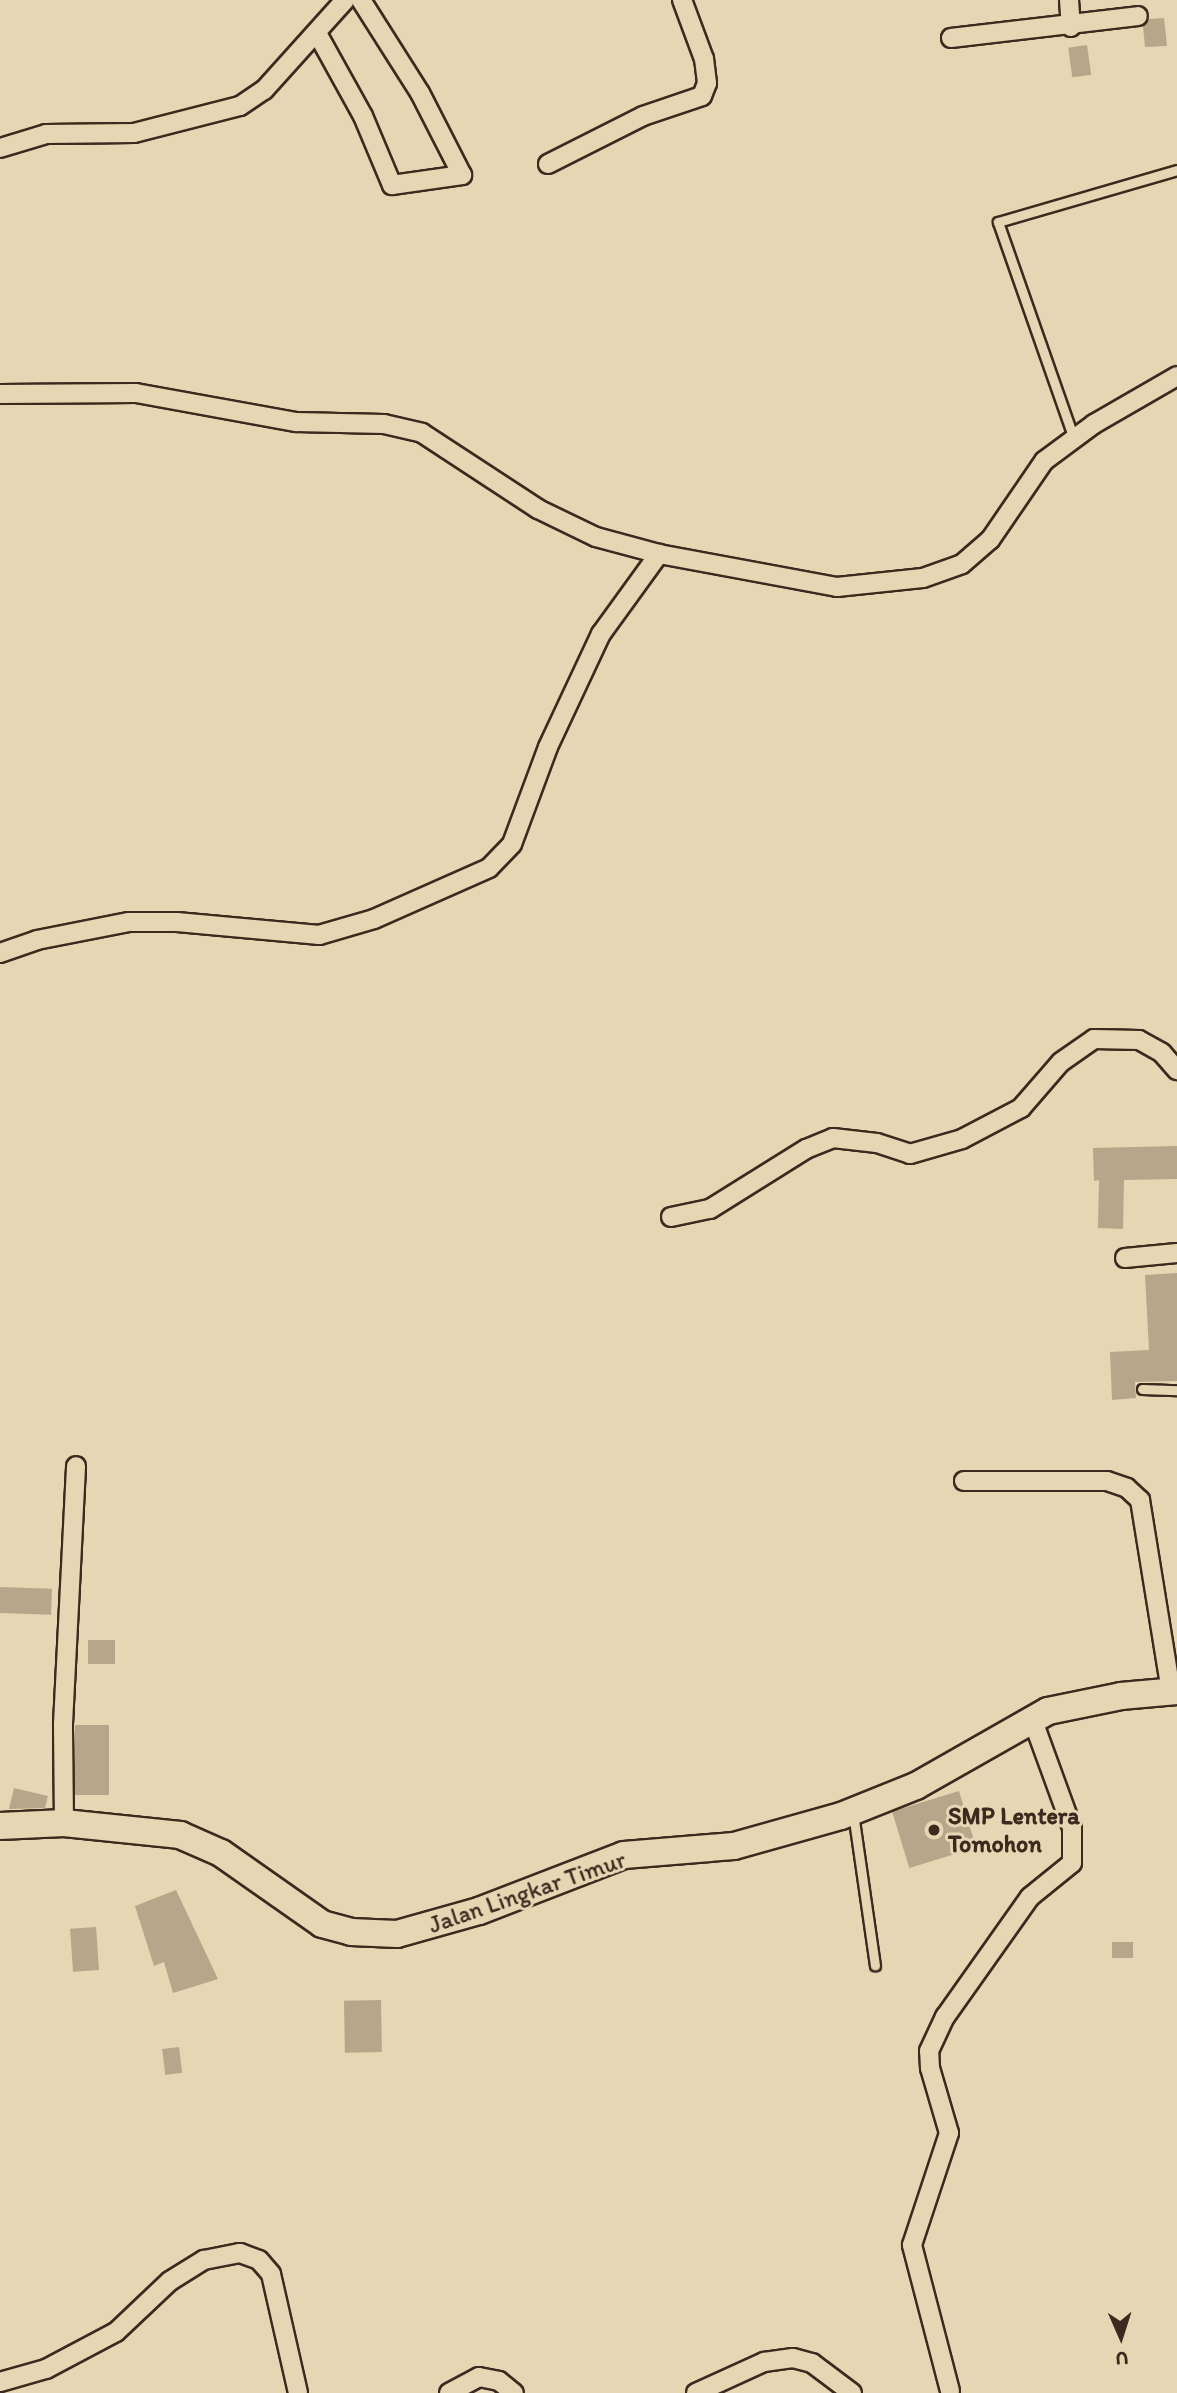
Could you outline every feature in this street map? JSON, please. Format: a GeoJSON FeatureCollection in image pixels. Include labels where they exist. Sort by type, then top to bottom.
{"type":"FeatureCollection","features":[{"type":"Feature","properties":{"kind":"main road","name":"Jalan Lingkar Timur"},"geometry":{"type":"LineString","coordinates":[[0,1826],[64,1823],[180,1835],[205,1843],[322,1924],[369,1934],[421,1929],[467,1915],[624,1855],[734,1846],[852,1811],[916,1786],[1032,1718],[1071,1704],[1174,1691]]}},
{"type":"Feature","properties":{"kind":"street"},"geometry":{"type":"LineString","coordinates":[[0,148],[46,134],[134,133],[240,106],[264,90],[345,0]]}},
{"type":"Feature","properties":{"kind":"street"},"geometry":{"type":"LineString","coordinates":[[317,33],[363,116],[392,185],[462,175],[420,93],[361,0]]}},
{"type":"Feature","properties":{"kind":"street"},"geometry":{"type":"LineString","coordinates":[[548,164],[643,117],[702,96],[707,83],[704,59],[682,0]]}},
{"type":"Feature","properties":{"kind":"street"},"geometry":{"type":"LineString","coordinates":[[1069,0],[1071,27]]}},
{"type":"Feature","properties":{"kind":"street"},"geometry":{"type":"LineString","coordinates":[[951,38],[1071,27],[1138,16]]}},
{"type":"Feature","properties":{"kind":"street"},"geometry":{"type":"LineString","coordinates":[[0,394],[136,393],[296,422],[384,424],[422,433],[538,509],[582,533],[659,554],[837,587],[923,578],[962,564],[990,540],[1044,461],[1073,439],[1177,376]]}},
{"type":"Feature","properties":{"kind":"street"},"geometry":{"type":"LineString","coordinates":[[0,953],[37,940],[129,922],[177,922],[319,935],[374,919],[489,868],[512,844],[548,747],[601,634],[659,554]]}},
{"type":"Feature","properties":{"kind":"street"},"geometry":{"type":"LineString","coordinates":[[671,1217],[710,1209],[806,1149],[833,1138],[877,1143],[910,1154],[962,1139],[1021,1108],[1061,1062],[1094,1039],[1139,1040],[1162,1053],[1177,1070]]}},
{"type":"Feature","properties":{"kind":"street"},"geometry":{"type":"LineString","coordinates":[[1125,1258],[1177,1252]]}},
{"type":"Feature","properties":{"kind":"street"},"geometry":{"type":"LineString","coordinates":[[64,1823],[63,1724],[76,1466]]}},
{"type":"Feature","properties":{"kind":"street"},"geometry":{"type":"LineString","coordinates":[[964,1480],[1107,1481],[1127,1488],[1140,1500],[1174,1691]]}},
{"type":"Feature","properties":{"kind":"street"},"geometry":{"type":"LineString","coordinates":[[949,2392],[912,2245],[949,2133],[929,2051],[946,2017],[1030,1897],[1072,1863],[1072,1828],[1032,1718]]}},
{"type":"Feature","properties":{"kind":"street"},"geometry":{"type":"LineString","coordinates":[[0,2382],[46,2369],[116,2332],[170,2281],[204,2260],[240,2253],[259,2260],[271,2274],[298,2393]]}},
{"type":"Feature","properties":{"kind":"street"},"geometry":{"type":"LineString","coordinates":[[696,2393],[764,2362],[793,2358],[812,2363],[852,2393]]}},
{"type":"Feature","properties":{"kind":"street"},"geometry":{"type":"LineString","coordinates":[[449,2393],[479,2377],[499,2381],[514,2393]]}},
{"type":"Feature","properties":{"kind":"lane"},"geometry":{"type":"LineString","coordinates":[[1073,439],[998,222],[1177,170]]}},
{"type":"Feature","properties":{"kind":"lane"},"geometry":{"type":"LineString","coordinates":[[1142,1389],[1177,1390]]}},
{"type":"Feature","properties":{"kind":"lane"},"geometry":{"type":"LineString","coordinates":[[852,1811],[874,1965]]}},
{"type":"Feature","properties":{"kind":"building"},"geometry":{"type":"Polygon","coordinates":[[[1164,18],[1167,46],[1145,47],[1143,26],[1149,19],[1164,18]]]}},
{"type":"Feature","properties":{"kind":"building"},"geometry":{"type":"Polygon","coordinates":[[[1087,45],[1091,75],[1072,77],[1068,48],[1087,45]]]}},
{"type":"Feature","properties":{"kind":"building"},"geometry":{"type":"Polygon","coordinates":[[[1177,1146],[1177,1179],[1124,1180],[1123,1229],[1098,1228],[1099,1180],[1094,1181],[1093,1148],[1177,1146]]]}},
{"type":"Feature","properties":{"kind":"building"},"geometry":{"type":"Polygon","coordinates":[[[1177,1273],[1177,1381],[1135,1382],[1136,1398],[1112,1400],[1110,1352],[1149,1350],[1145,1275],[1177,1273]]]}},
{"type":"Feature","properties":{"kind":"building"},"geometry":{"type":"Polygon","coordinates":[[[0,1587],[52,1589],[51,1615],[0,1613],[0,1587]]]}},
{"type":"Feature","properties":{"kind":"building"},"geometry":{"type":"Polygon","coordinates":[[[88,1640],[115,1640],[115,1664],[88,1664],[88,1640]]]}},
{"type":"Feature","properties":{"kind":"building"},"geometry":{"type":"Polygon","coordinates":[[[75,1725],[109,1725],[109,1795],[75,1795],[75,1725]]]}},
{"type":"Feature","properties":{"kind":"building"},"geometry":{"type":"Polygon","coordinates":[[[14,1788],[48,1796],[45,1808],[9,1809],[14,1788]]]}},
{"type":"Feature","properties":{"kind":"building","name":"SMP Lentera Tomohon"},"geometry":{"type":"Polygon","coordinates":[[[959,1791],[976,1847],[909,1868],[892,1811],[959,1791]]]}},
{"type":"Feature","properties":{"kind":"building"},"geometry":{"type":"Polygon","coordinates":[[[176,1890],[218,1979],[173,1993],[164,1962],[154,1966],[135,1906],[176,1890]]]}},
{"type":"Feature","properties":{"kind":"building"},"geometry":{"type":"Polygon","coordinates":[[[96,1927],[99,1970],[73,1972],[70,1929],[96,1927]]]}},
{"type":"Feature","properties":{"kind":"building"},"geometry":{"type":"Polygon","coordinates":[[[1112,1942],[1133,1942],[1133,1958],[1112,1958],[1112,1942]]]}},
{"type":"Feature","properties":{"kind":"building"},"geometry":{"type":"Polygon","coordinates":[[[381,2000],[382,2052],[345,2053],[344,2001],[381,2000]]]}},
{"type":"Feature","properties":{"kind":"building"},"geometry":{"type":"Polygon","coordinates":[[[179,2047],[182,2073],[165,2075],[162,2049],[179,2047]]]}},
{"type":"Feature","properties":{"kind":"place","name":"SMP Lentera Tomohon"},"geometry":{"type":"Point","coordinates":[934,1830]}}]}
